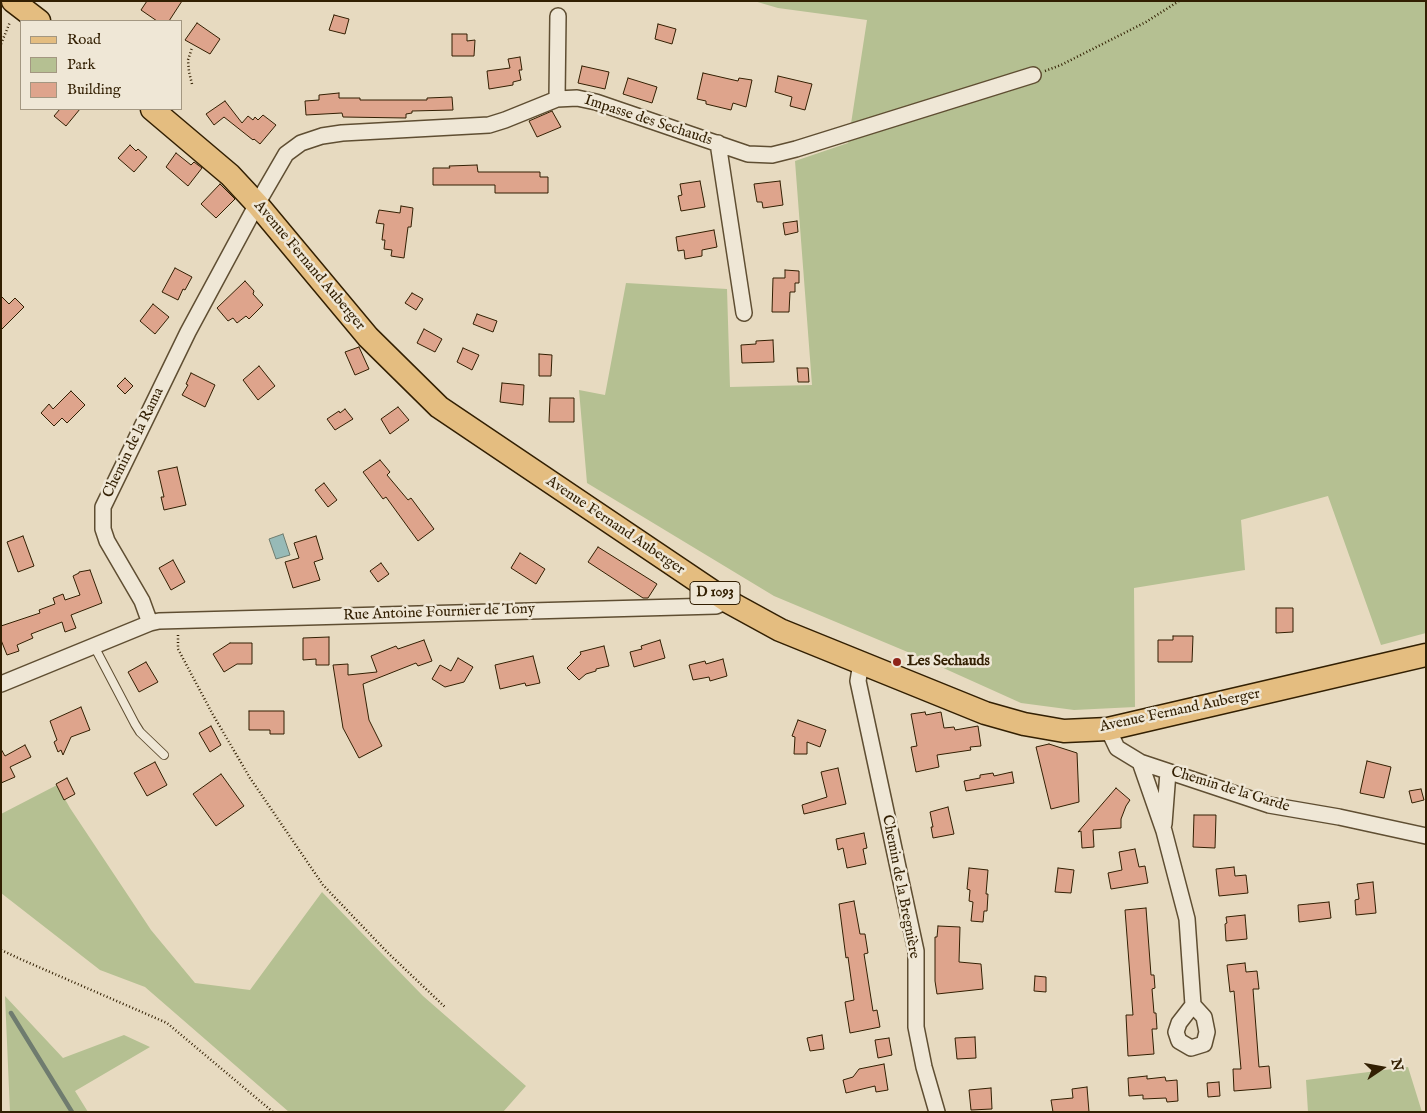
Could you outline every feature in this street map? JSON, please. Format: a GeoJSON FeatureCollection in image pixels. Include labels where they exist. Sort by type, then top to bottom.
{"type":"FeatureCollection","features":[{"type":"Feature","properties":{"kind":"main road"},"geometry":{"type":"LineString","coordinates":[[16,3],[38,20]]}},
{"type":"Feature","properties":{"kind":"main road","name":"Avenue Fernand Auberger"},"geometry":{"type":"LineString","coordinates":[[153,110],[230,175],[257,204],[368,337],[439,407],[728,601],[780,630],[985,713],[1024,724],[1064,731],[1108,729],[1426,655]]}},
{"type":"Feature","properties":{"kind":"street"},"geometry":{"type":"LineString","coordinates":[[557,99],[558,16]]}},
{"type":"Feature","properties":{"kind":"street","name":"Impasse des Sechauds"},"geometry":{"type":"LineString","coordinates":[[257,204],[286,154],[301,143],[322,136],[342,133],[489,125],[557,99],[577,98],[596,102],[748,154],[772,155],[1034,75]]}},
{"type":"Feature","properties":{"kind":"street"},"geometry":{"type":"LineString","coordinates":[[718,144],[744,313]]}},
{"type":"Feature","properties":{"kind":"street","name":"Chemin de la Rama"},"geometry":{"type":"LineString","coordinates":[[150,623],[142,601],[107,541],[103,529],[103,507],[188,332],[257,204]]}},
{"type":"Feature","properties":{"kind":"street","name":"Rue Antoine Fournier de Tony"},"geometry":{"type":"LineString","coordinates":[[150,623],[182,620],[716,606],[728,601]]}},
{"type":"Feature","properties":{"kind":"street"},"geometry":{"type":"LineString","coordinates":[[1,684],[150,623]]}},
{"type":"Feature","properties":{"kind":"street","name":"Chemin de la Bregnière"},"geometry":{"type":"LineString","coordinates":[[861,663],[858,681],[916,951],[916,1027],[924,1067],[937,1112]]}},
{"type":"Feature","properties":{"kind":"street","name":"Chemin de la Garde"},"geometry":{"type":"LineString","coordinates":[[1108,729],[1117,748],[1140,762],[1168,772],[1269,805],[1339,817],[1426,836]]}},
{"type":"Feature","properties":{"kind":"street"},"geometry":{"type":"LineString","coordinates":[[1140,762],[1164,831],[1187,919],[1193,1005]]}},
{"type":"Feature","properties":{"kind":"street"},"geometry":{"type":"LineString","coordinates":[[1164,831],[1168,772]]}},
{"type":"Feature","properties":{"kind":"lane"},"geometry":{"type":"LineString","coordinates":[[94,646],[140,732],[164,755]]}},
{"type":"Feature","properties":{"kind":"path"},"geometry":{"type":"LineString","coordinates":[[1034,75],[1070,61],[1146,22],[1179,1]]}},
{"type":"Feature","properties":{"kind":"path"},"geometry":{"type":"LineString","coordinates":[[1,44],[16,3]]}},
{"type":"Feature","properties":{"kind":"path"},"geometry":{"type":"LineString","coordinates":[[192,48],[188,60],[192,84]]}},
{"type":"Feature","properties":{"kind":"path"},"geometry":{"type":"LineString","coordinates":[[182,620],[177,639],[178,649],[212,714],[250,778],[324,885],[387,952],[446,1008]]}},
{"type":"Feature","properties":{"kind":"path"},"geometry":{"type":"LineString","coordinates":[[1,950],[167,1023],[273,1112]]}},
{"type":"Feature","properties":{"kind":"green space"},"geometry":{"type":"Polygon","coordinates":[[[754,1],[1426,1],[1426,633],[1381,645],[1328,496],[1241,520],[1245,570],[1134,588],[1135,707],[1074,710],[1021,703],[910,653],[774,596],[587,483],[579,390],[605,395],[626,283],[727,289],[730,387],[812,385],[795,161],[848,143],[867,20],[778,8],[754,1]]]}},
{"type":"Feature","properties":{"kind":"green space"},"geometry":{"type":"Polygon","coordinates":[[[57,785],[70,808],[151,930],[195,983],[250,990],[322,892],[423,996],[526,1086],[503,1112],[289,1112],[145,987],[100,970],[1,893],[1,814],[57,785]]]}},
{"type":"Feature","properties":{"kind":"green space"},"geometry":{"type":"Polygon","coordinates":[[[5,996],[63,1058],[124,1035],[150,1047],[75,1091],[88,1112],[10,1112],[5,996]]]}},
{"type":"Feature","properties":{"kind":"green space"},"geometry":{"type":"Polygon","coordinates":[[[1408,1067],[1422,1112],[1308,1112],[1306,1080],[1408,1067]]]}},
{"type":"Feature","properties":{"kind":"water"},"geometry":{"type":"Polygon","coordinates":[[[283,534],[290,555],[276,559],[269,539],[283,534]]]}},
{"type":"Feature","properties":{"kind":"building"},"geometry":{"type":"Polygon","coordinates":[[[147,1],[182,1],[170,20],[156,20],[141,10],[147,1]]]}},
{"type":"Feature","properties":{"kind":"building"},"geometry":{"type":"Polygon","coordinates":[[[334,15],[349,19],[345,34],[329,30],[334,15]]]}},
{"type":"Feature","properties":{"kind":"building"},"geometry":{"type":"Polygon","coordinates":[[[197,23],[220,39],[210,54],[185,40],[197,23]]]}},
{"type":"Feature","properties":{"kind":"building"},"geometry":{"type":"Polygon","coordinates":[[[658,24],[676,29],[672,44],[655,39],[658,24]]]}},
{"type":"Feature","properties":{"kind":"building"},"geometry":{"type":"Polygon","coordinates":[[[452,34],[467,34],[467,41],[475,40],[474,56],[452,56],[452,34]]]}},
{"type":"Feature","properties":{"kind":"building"},"geometry":{"type":"Polygon","coordinates":[[[520,57],[522,70],[519,70],[521,80],[513,82],[513,85],[489,89],[487,71],[510,68],[508,59],[520,57]]]}},
{"type":"Feature","properties":{"kind":"building"},"geometry":{"type":"Polygon","coordinates":[[[582,66],[609,72],[605,89],[578,83],[582,66]]]}},
{"type":"Feature","properties":{"kind":"building"},"geometry":{"type":"Polygon","coordinates":[[[703,73],[738,81],[739,78],[752,80],[746,107],[733,103],[731,110],[706,104],[706,101],[697,99],[703,73]]]}},
{"type":"Feature","properties":{"kind":"building"},"geometry":{"type":"Polygon","coordinates":[[[778,76],[812,84],[805,110],[790,106],[792,97],[775,92],[778,76]]]}},
{"type":"Feature","properties":{"kind":"building"},"geometry":{"type":"Polygon","coordinates":[[[628,78],[657,87],[652,103],[623,94],[628,78]]]}},
{"type":"Feature","properties":{"kind":"building"},"geometry":{"type":"Polygon","coordinates":[[[339,93],[339,98],[360,98],[360,100],[427,100],[427,98],[452,97],[453,110],[412,111],[412,113],[406,114],[406,118],[343,117],[342,113],[306,115],[305,101],[319,100],[319,95],[339,93]]]}},
{"type":"Feature","properties":{"kind":"building"},"geometry":{"type":"Polygon","coordinates":[[[225,101],[242,123],[248,116],[253,120],[255,117],[258,120],[263,115],[276,125],[260,144],[224,117],[214,125],[206,114],[225,101]]]}},
{"type":"Feature","properties":{"kind":"building"},"geometry":{"type":"Polygon","coordinates":[[[59,110],[79,110],[66,126],[54,116],[59,110]]]}},
{"type":"Feature","properties":{"kind":"building"},"geometry":{"type":"Polygon","coordinates":[[[552,111],[561,127],[537,137],[529,121],[552,111]]]}},
{"type":"Feature","properties":{"kind":"building"},"geometry":{"type":"Polygon","coordinates":[[[130,145],[147,157],[134,172],[118,158],[130,145]]]}},
{"type":"Feature","properties":{"kind":"building"},"geometry":{"type":"Polygon","coordinates":[[[176,153],[191,165],[194,162],[202,168],[188,186],[166,167],[176,153]]]}},
{"type":"Feature","properties":{"kind":"building"},"geometry":{"type":"Polygon","coordinates":[[[477,165],[478,172],[540,172],[540,177],[548,177],[548,193],[495,193],[495,185],[433,185],[433,168],[477,165]]]}},
{"type":"Feature","properties":{"kind":"building"},"geometry":{"type":"Polygon","coordinates":[[[700,181],[705,207],[681,211],[678,196],[682,195],[680,184],[700,181]]]}},
{"type":"Feature","properties":{"kind":"building"},"geometry":{"type":"Polygon","coordinates":[[[780,181],[783,205],[763,208],[762,202],[757,202],[754,184],[780,181]]]}},
{"type":"Feature","properties":{"kind":"building"},"geometry":{"type":"Polygon","coordinates":[[[220,184],[235,199],[216,218],[201,204],[220,184]]]}},
{"type":"Feature","properties":{"kind":"building"},"geometry":{"type":"Polygon","coordinates":[[[401,206],[413,208],[411,227],[408,227],[404,258],[391,256],[392,250],[384,249],[385,240],[382,240],[384,224],[376,223],[379,210],[400,213],[401,206]]]}},
{"type":"Feature","properties":{"kind":"building"},"geometry":{"type":"Polygon","coordinates":[[[797,221],[798,232],[785,235],[783,223],[797,221]]]}},
{"type":"Feature","properties":{"kind":"building"},"geometry":{"type":"Polygon","coordinates":[[[714,230],[717,247],[702,250],[702,256],[685,259],[684,250],[678,251],[676,237],[714,230]]]}},
{"type":"Feature","properties":{"kind":"building"},"geometry":{"type":"Polygon","coordinates":[[[175,268],[192,277],[178,300],[162,292],[175,268]]]}},
{"type":"Feature","properties":{"kind":"building"},"geometry":{"type":"Polygon","coordinates":[[[785,270],[799,271],[799,283],[795,283],[795,292],[790,292],[789,312],[772,312],[773,278],[785,278],[785,270]]]}},
{"type":"Feature","properties":{"kind":"building"},"geometry":{"type":"Polygon","coordinates":[[[245,281],[263,305],[249,319],[246,316],[237,323],[233,318],[228,321],[217,308],[245,281]]]}},
{"type":"Feature","properties":{"kind":"building"},"geometry":{"type":"Polygon","coordinates":[[[412,293],[423,299],[416,310],[405,303],[412,293]]]}},
{"type":"Feature","properties":{"kind":"building"},"geometry":{"type":"Polygon","coordinates":[[[1,296],[9,304],[15,298],[24,307],[1,330],[1,296]]]}},
{"type":"Feature","properties":{"kind":"building"},"geometry":{"type":"Polygon","coordinates":[[[153,304],[169,317],[155,334],[140,321],[153,304]]]}},
{"type":"Feature","properties":{"kind":"building"},"geometry":{"type":"Polygon","coordinates":[[[477,314],[497,321],[493,332],[473,324],[477,314]]]}},
{"type":"Feature","properties":{"kind":"building"},"geometry":{"type":"Polygon","coordinates":[[[424,329],[442,339],[435,352],[417,343],[424,329]]]}},
{"type":"Feature","properties":{"kind":"building"},"geometry":{"type":"Polygon","coordinates":[[[773,340],[774,362],[742,363],[741,345],[756,344],[756,341],[773,340]]]}},
{"type":"Feature","properties":{"kind":"building"},"geometry":{"type":"Polygon","coordinates":[[[359,347],[369,369],[355,375],[345,352],[359,347]]]}},
{"type":"Feature","properties":{"kind":"building"},"geometry":{"type":"Polygon","coordinates":[[[463,348],[479,355],[472,370],[457,362],[463,348]]]}},
{"type":"Feature","properties":{"kind":"building"},"geometry":{"type":"Polygon","coordinates":[[[539,354],[552,355],[551,376],[539,376],[539,354]]]}},
{"type":"Feature","properties":{"kind":"building"},"geometry":{"type":"Polygon","coordinates":[[[259,366],[275,386],[258,400],[243,380],[259,366]]]}},
{"type":"Feature","properties":{"kind":"building"},"geometry":{"type":"Polygon","coordinates":[[[797,368],[808,368],[809,382],[798,382],[797,368]]]}},
{"type":"Feature","properties":{"kind":"building"},"geometry":{"type":"Polygon","coordinates":[[[191,373],[215,385],[205,407],[182,395],[188,385],[186,384],[191,373]]]}},
{"type":"Feature","properties":{"kind":"building"},"geometry":{"type":"Polygon","coordinates":[[[125,378],[133,386],[125,394],[117,386],[125,378]]]}},
{"type":"Feature","properties":{"kind":"building"},"geometry":{"type":"Polygon","coordinates":[[[502,383],[524,385],[523,405],[500,402],[502,383]]]}},
{"type":"Feature","properties":{"kind":"building"},"geometry":{"type":"Polygon","coordinates":[[[71,391],[85,405],[67,423],[62,418],[54,426],[41,413],[49,404],[53,409],[71,391]]]}},
{"type":"Feature","properties":{"kind":"building"},"geometry":{"type":"Polygon","coordinates":[[[550,398],[574,398],[574,422],[549,422],[550,398]]]}},
{"type":"Feature","properties":{"kind":"building"},"geometry":{"type":"Polygon","coordinates":[[[398,407],[409,420],[390,434],[381,419],[398,407]]]}},
{"type":"Feature","properties":{"kind":"building"},"geometry":{"type":"Polygon","coordinates":[[[345,409],[353,419],[335,430],[327,419],[345,409]]]}},
{"type":"Feature","properties":{"kind":"building"},"geometry":{"type":"Polygon","coordinates":[[[380,460],[390,472],[387,475],[408,500],[411,498],[434,529],[418,541],[386,497],[383,499],[363,472],[380,460]]]}},
{"type":"Feature","properties":{"kind":"building"},"geometry":{"type":"Polygon","coordinates":[[[177,467],[186,505],[164,510],[161,497],[164,497],[158,471],[177,467]]]}},
{"type":"Feature","properties":{"kind":"building"},"geometry":{"type":"Polygon","coordinates":[[[324,483],[337,500],[328,507],[315,490],[324,483]]]}},
{"type":"Feature","properties":{"kind":"building"},"geometry":{"type":"Polygon","coordinates":[[[23,536],[34,566],[18,572],[7,542],[23,536]]]}},
{"type":"Feature","properties":{"kind":"building"},"geometry":{"type":"Polygon","coordinates":[[[316,536],[323,559],[314,562],[320,580],[293,588],[285,562],[299,558],[294,543],[316,536]]]}},
{"type":"Feature","properties":{"kind":"building"},"geometry":{"type":"Polygon","coordinates":[[[598,547],[657,584],[648,598],[643,598],[588,562],[598,547]]]}},
{"type":"Feature","properties":{"kind":"building"},"geometry":{"type":"Polygon","coordinates":[[[520,553],[545,569],[536,584],[511,568],[520,553]]]}},
{"type":"Feature","properties":{"kind":"building"},"geometry":{"type":"Polygon","coordinates":[[[173,560],[185,582],[171,590],[159,568],[173,560]]]}},
{"type":"Feature","properties":{"kind":"building"},"geometry":{"type":"Polygon","coordinates":[[[381,563],[389,574],[378,582],[370,571],[381,563]]]}},
{"type":"Feature","properties":{"kind":"building"},"geometry":{"type":"Polygon","coordinates":[[[90,570],[102,603],[71,615],[76,628],[65,632],[62,622],[31,634],[33,638],[17,645],[19,651],[7,655],[1,640],[1,626],[40,613],[39,610],[55,604],[53,598],[63,594],[65,600],[80,595],[73,576],[79,572],[90,570]]]}},
{"type":"Feature","properties":{"kind":"building"},"geometry":{"type":"Polygon","coordinates":[[[1276,608],[1293,608],[1293,632],[1276,633],[1276,608]]]}},
{"type":"Feature","properties":{"kind":"building"},"geometry":{"type":"Polygon","coordinates":[[[1173,636],[1193,636],[1192,662],[1158,662],[1158,640],[1173,640],[1173,636]]]}},
{"type":"Feature","properties":{"kind":"building"},"geometry":{"type":"Polygon","coordinates":[[[329,637],[329,665],[316,665],[316,659],[303,660],[303,638],[329,637]]]}},
{"type":"Feature","properties":{"kind":"building"},"geometry":{"type":"Polygon","coordinates":[[[424,640],[432,661],[418,666],[416,663],[363,684],[369,720],[382,746],[359,758],[343,728],[333,665],[348,664],[348,675],[377,672],[371,656],[396,646],[398,649],[424,640]]]}},
{"type":"Feature","properties":{"kind":"building"},"geometry":{"type":"Polygon","coordinates":[[[660,640],[665,658],[634,667],[630,652],[642,649],[641,646],[660,640]]]}},
{"type":"Feature","properties":{"kind":"building"},"geometry":{"type":"Polygon","coordinates":[[[230,643],[252,643],[252,664],[237,664],[224,672],[213,654],[230,643]]]}},
{"type":"Feature","properties":{"kind":"building"},"geometry":{"type":"Polygon","coordinates":[[[604,646],[609,666],[596,669],[596,671],[586,674],[579,680],[567,668],[581,654],[580,652],[604,646]]]}},
{"type":"Feature","properties":{"kind":"building"},"geometry":{"type":"Polygon","coordinates":[[[533,656],[540,683],[526,686],[525,683],[500,689],[495,665],[533,656]]]}},
{"type":"Feature","properties":{"kind":"building"},"geometry":{"type":"Polygon","coordinates":[[[458,658],[473,667],[464,682],[445,687],[432,679],[440,665],[451,671],[458,658]]]}},
{"type":"Feature","properties":{"kind":"building"},"geometry":{"type":"Polygon","coordinates":[[[723,659],[727,676],[710,681],[709,677],[693,680],[689,665],[705,661],[706,664],[723,659]]]}},
{"type":"Feature","properties":{"kind":"building"},"geometry":{"type":"Polygon","coordinates":[[[146,662],[158,682],[139,692],[128,672],[146,662]]]}},
{"type":"Feature","properties":{"kind":"building"},"geometry":{"type":"Polygon","coordinates":[[[81,707],[90,730],[71,737],[63,755],[61,750],[58,752],[54,742],[57,740],[50,721],[81,707]]]}},
{"type":"Feature","properties":{"kind":"building"},"geometry":{"type":"Polygon","coordinates":[[[249,711],[284,711],[284,734],[270,734],[270,730],[249,730],[249,711]]]}},
{"type":"Feature","properties":{"kind":"building"},"geometry":{"type":"Polygon","coordinates":[[[925,712],[926,715],[941,712],[944,728],[954,727],[955,730],[978,726],[981,746],[970,747],[971,750],[937,755],[939,767],[916,772],[911,747],[917,746],[911,714],[925,712]]]}},
{"type":"Feature","properties":{"kind":"building"},"geometry":{"type":"Polygon","coordinates":[[[798,720],[826,730],[820,747],[807,742],[807,754],[794,754],[795,737],[792,736],[798,720]]]}},
{"type":"Feature","properties":{"kind":"building"},"geometry":{"type":"Polygon","coordinates":[[[211,726],[221,745],[210,752],[199,733],[211,726]]]}},
{"type":"Feature","properties":{"kind":"building"},"geometry":{"type":"Polygon","coordinates":[[[1049,744],[1077,753],[1079,802],[1051,809],[1036,747],[1049,744]]]}},
{"type":"Feature","properties":{"kind":"building"},"geometry":{"type":"Polygon","coordinates":[[[25,745],[31,757],[10,767],[15,777],[1,783],[1,749],[5,756],[25,745]]]}},
{"type":"Feature","properties":{"kind":"building"},"geometry":{"type":"Polygon","coordinates":[[[1367,761],[1391,767],[1384,798],[1360,793],[1367,761]]]}},
{"type":"Feature","properties":{"kind":"building"},"geometry":{"type":"Polygon","coordinates":[[[155,762],[167,785],[147,796],[134,773],[155,762]]]}},
{"type":"Feature","properties":{"kind":"building"},"geometry":{"type":"Polygon","coordinates":[[[838,768],[846,804],[804,814],[802,805],[827,797],[821,772],[838,768]]]}},
{"type":"Feature","properties":{"kind":"building"},"geometry":{"type":"Polygon","coordinates":[[[1012,772],[1014,783],[966,791],[964,781],[980,778],[980,775],[993,773],[994,776],[1012,772]]]}},
{"type":"Feature","properties":{"kind":"building"},"geometry":{"type":"Polygon","coordinates":[[[221,774],[244,806],[216,826],[193,794],[221,774]]]}},
{"type":"Feature","properties":{"kind":"building"},"geometry":{"type":"Polygon","coordinates":[[[67,778],[75,794],[64,800],[56,784],[67,778]]]}},
{"type":"Feature","properties":{"kind":"building"},"geometry":{"type":"Polygon","coordinates":[[[1116,788],[1130,800],[1121,819],[1121,828],[1093,830],[1094,847],[1082,848],[1081,831],[1078,832],[1116,788]]]}},
{"type":"Feature","properties":{"kind":"building"},"geometry":{"type":"Polygon","coordinates":[[[1421,789],[1424,800],[1412,803],[1409,791],[1421,789]]]}},
{"type":"Feature","properties":{"kind":"building"},"geometry":{"type":"Polygon","coordinates":[[[948,807],[954,834],[933,838],[930,812],[948,807]]]}},
{"type":"Feature","properties":{"kind":"building"},"geometry":{"type":"Polygon","coordinates":[[[1194,815],[1216,815],[1215,848],[1193,847],[1194,815]]]}},
{"type":"Feature","properties":{"kind":"building"},"geometry":{"type":"Polygon","coordinates":[[[864,833],[867,848],[863,849],[866,864],[847,868],[843,848],[838,850],[836,839],[864,833]]]}},
{"type":"Feature","properties":{"kind":"building"},"geometry":{"type":"Polygon","coordinates":[[[1135,849],[1139,867],[1145,866],[1148,883],[1111,889],[1108,873],[1122,870],[1119,852],[1135,849]]]}},
{"type":"Feature","properties":{"kind":"building"},"geometry":{"type":"Polygon","coordinates":[[[1234,867],[1235,876],[1246,875],[1248,893],[1219,896],[1216,869],[1234,867]]]}},
{"type":"Feature","properties":{"kind":"building"},"geometry":{"type":"Polygon","coordinates":[[[969,868],[988,870],[987,911],[984,911],[983,922],[971,921],[973,902],[969,901],[970,890],[967,889],[969,868]]]}},
{"type":"Feature","properties":{"kind":"building"},"geometry":{"type":"Polygon","coordinates":[[[1058,868],[1074,870],[1071,893],[1055,892],[1058,868]]]}},
{"type":"Feature","properties":{"kind":"building"},"geometry":{"type":"Polygon","coordinates":[[[1373,882],[1376,913],[1356,915],[1355,900],[1359,899],[1357,884],[1373,882]]]}},
{"type":"Feature","properties":{"kind":"building"},"geometry":{"type":"Polygon","coordinates":[[[854,901],[860,934],[865,934],[868,953],[864,954],[873,1011],[877,1010],[880,1027],[850,1033],[845,1002],[854,1000],[839,904],[854,901]]]}},
{"type":"Feature","properties":{"kind":"building"},"geometry":{"type":"Polygon","coordinates":[[[1329,902],[1331,918],[1299,922],[1298,905],[1329,902]]]}},
{"type":"Feature","properties":{"kind":"building"},"geometry":{"type":"Polygon","coordinates":[[[1146,908],[1151,975],[1154,975],[1155,988],[1152,989],[1157,1029],[1152,1029],[1154,1054],[1128,1056],[1126,1015],[1133,1015],[1125,910],[1146,908]]]}},
{"type":"Feature","properties":{"kind":"building"},"geometry":{"type":"Polygon","coordinates":[[[1245,915],[1247,939],[1226,941],[1226,917],[1245,915]]]}},
{"type":"Feature","properties":{"kind":"building"},"geometry":{"type":"Polygon","coordinates":[[[938,926],[960,927],[959,962],[981,964],[983,989],[937,994],[935,981],[935,937],[937,937],[938,926]]]}},
{"type":"Feature","properties":{"kind":"building"},"geometry":{"type":"Polygon","coordinates":[[[1245,963],[1246,972],[1257,971],[1259,989],[1253,989],[1259,1067],[1269,1066],[1271,1088],[1234,1091],[1233,1069],[1241,1069],[1234,991],[1230,992],[1227,965],[1245,963]]]}},
{"type":"Feature","properties":{"kind":"building"},"geometry":{"type":"Polygon","coordinates":[[[1035,976],[1046,977],[1046,992],[1034,991],[1035,976]]]}},
{"type":"Feature","properties":{"kind":"building"},"geometry":{"type":"Polygon","coordinates":[[[822,1035],[824,1049],[810,1051],[807,1038],[822,1035]]]}},
{"type":"Feature","properties":{"kind":"building"},"geometry":{"type":"Polygon","coordinates":[[[975,1037],[976,1058],[957,1059],[955,1038],[975,1037]]]}},
{"type":"Feature","properties":{"kind":"building"},"geometry":{"type":"Polygon","coordinates":[[[889,1038],[892,1055],[878,1058],[875,1040],[889,1038]]]}},
{"type":"Feature","properties":{"kind":"building"},"geometry":{"type":"Polygon","coordinates":[[[884,1064],[888,1090],[876,1092],[875,1086],[846,1093],[843,1080],[853,1077],[859,1069],[884,1064]]]}},
{"type":"Feature","properties":{"kind":"building"},"geometry":{"type":"Polygon","coordinates":[[[1147,1076],[1147,1079],[1165,1077],[1166,1081],[1177,1080],[1178,1101],[1167,1102],[1166,1098],[1143,1099],[1143,1095],[1129,1096],[1128,1078],[1147,1076]]]}},
{"type":"Feature","properties":{"kind":"building"},"geometry":{"type":"Polygon","coordinates":[[[1219,1082],[1220,1096],[1208,1097],[1207,1083],[1219,1082]]]}},
{"type":"Feature","properties":{"kind":"building"},"geometry":{"type":"Polygon","coordinates":[[[1087,1087],[1089,1112],[1053,1112],[1051,1100],[1073,1098],[1072,1089],[1087,1087]]]}},
{"type":"Feature","properties":{"kind":"building"},"geometry":{"type":"Polygon","coordinates":[[[991,1088],[992,1109],[971,1110],[969,1090],[991,1088]]]}},
{"type":"Feature","properties":{"kind":"waterway"},"geometry":{"type":"LineString","coordinates":[[11,1013],[72,1112]]}},
{"type":"Feature","properties":{"kind":"place","name":"Les Sechauds"},"geometry":{"type":"Point","coordinates":[897,662]}}]}
